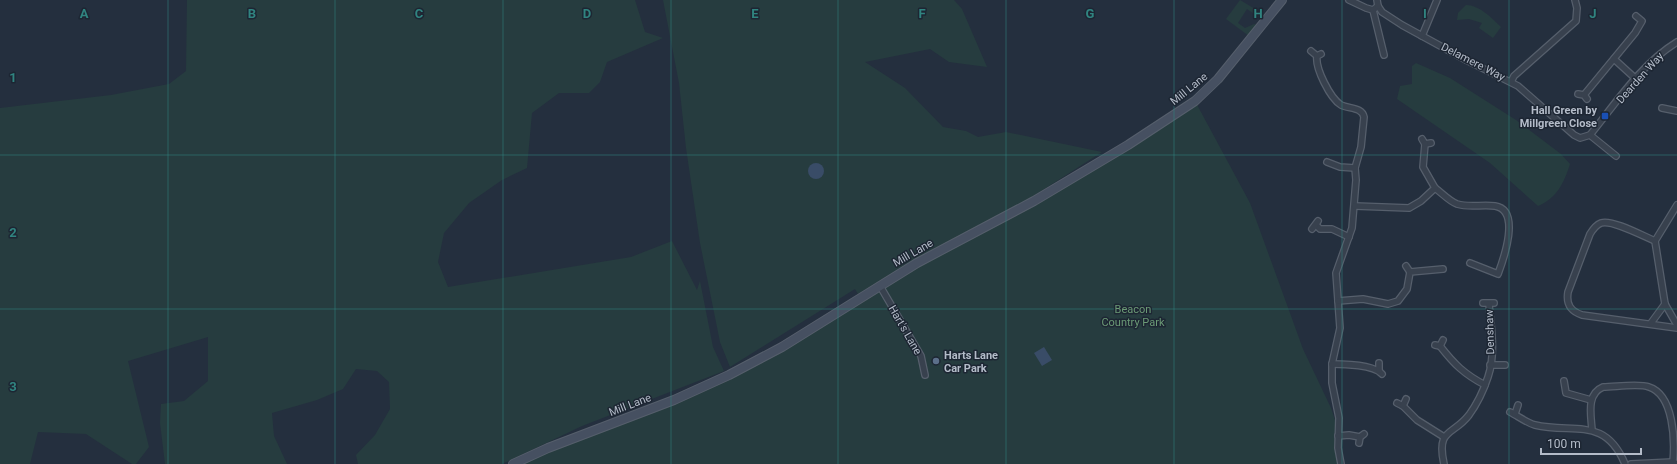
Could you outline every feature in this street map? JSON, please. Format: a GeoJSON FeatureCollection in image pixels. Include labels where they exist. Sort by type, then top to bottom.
{"type":"FeatureCollection","features":[{"type":"Feature","properties":{"kind":"street","name":"Mill Lane"},"geometry":{"type":"LineString","coordinates":[[513,464],[548,448],[674,400],[729,375],[782,347],[917,263],[1034,201],[1128,145],[1196,101],[1236,60],[1282,0]]}},
{"type":"Feature","properties":{"kind":"street","name":"Delamere Way"},"geometry":{"type":"LineString","coordinates":[[1349,0],[1366,8],[1376,5],[1392,19],[1466,60],[1511,82],[1527,93],[1574,135],[1580,138],[1590,135]]}},
{"type":"Feature","properties":{"kind":"street"},"geometry":{"type":"LineString","coordinates":[[1422,36],[1437,0]]}},
{"type":"Feature","properties":{"kind":"street"},"geometry":{"type":"LineString","coordinates":[[1511,82],[1514,76],[1576,21],[1577,8],[1575,0]]}},
{"type":"Feature","properties":{"kind":"street"},"geometry":{"type":"LineString","coordinates":[[1376,5],[1384,54]]}},
{"type":"Feature","properties":{"kind":"street"},"geometry":{"type":"LineString","coordinates":[[1583,96],[1644,20],[1636,16]]}},
{"type":"Feature","properties":{"kind":"street","name":"Dearden Way"},"geometry":{"type":"LineString","coordinates":[[1590,135],[1636,79],[1658,55],[1677,42]]}},
{"type":"Feature","properties":{"kind":"street"},"geometry":{"type":"LineString","coordinates":[[1311,52],[1319,55],[1316,61],[1328,89],[1335,100],[1342,105],[1363,113],[1361,147],[1355,168],[1355,206],[1352,228],[1336,273],[1340,328],[1332,364],[1332,383],[1339,418],[1338,436],[1341,464]]}},
{"type":"Feature","properties":{"kind":"street"},"geometry":{"type":"LineString","coordinates":[[1614,59],[1636,79]]}},
{"type":"Feature","properties":{"kind":"street"},"geometry":{"type":"LineString","coordinates":[[1662,108],[1677,111]]}},
{"type":"Feature","properties":{"kind":"street"},"geometry":{"type":"LineString","coordinates":[[1590,135],[1616,156]]}},
{"type":"Feature","properties":{"kind":"street"},"geometry":{"type":"LineString","coordinates":[[1422,139],[1428,144],[1423,167],[1435,188],[1455,203],[1477,207],[1494,206],[1507,212],[1510,225],[1503,261],[1498,277],[1470,262]]}},
{"type":"Feature","properties":{"kind":"street"},"geometry":{"type":"LineString","coordinates":[[1326,162],[1340,167],[1355,168]]}},
{"type":"Feature","properties":{"kind":"street"},"geometry":{"type":"LineString","coordinates":[[1355,206],[1409,208],[1421,202],[1435,188]]}},
{"type":"Feature","properties":{"kind":"street"},"geometry":{"type":"LineString","coordinates":[[1677,205],[1654,241],[1665,304],[1677,325]]}},
{"type":"Feature","properties":{"kind":"street"},"geometry":{"type":"LineString","coordinates":[[1654,241],[1611,223],[1600,223],[1594,227],[1571,284],[1567,300],[1569,306],[1575,312],[1582,315],[1651,323],[1677,328]]}},
{"type":"Feature","properties":{"kind":"street"},"geometry":{"type":"LineString","coordinates":[[1315,225],[1320,229],[1332,229],[1349,237]]}},
{"type":"Feature","properties":{"kind":"street"},"geometry":{"type":"LineString","coordinates":[[1338,301],[1363,299],[1388,304],[1398,301],[1407,289],[1410,272],[1406,266]]}},
{"type":"Feature","properties":{"kind":"street"},"geometry":{"type":"LineString","coordinates":[[1410,272],[1441,271]]}},
{"type":"Feature","properties":{"kind":"street","name":"Hart's Lane"},"geometry":{"type":"LineString","coordinates":[[880,286],[921,356],[925,375]]}},
{"type":"Feature","properties":{"kind":"street","name":"Denshaw"},"geometry":{"type":"LineString","coordinates":[[1444,437],[1469,415],[1485,385],[1490,365],[1492,342],[1489,303]]}},
{"type":"Feature","properties":{"kind":"street"},"geometry":{"type":"LineString","coordinates":[[1651,323],[1665,304]]}},
{"type":"Feature","properties":{"kind":"street"},"geometry":{"type":"LineString","coordinates":[[1439,344],[1452,362],[1466,375],[1485,385]]}},
{"type":"Feature","properties":{"kind":"street"},"geometry":{"type":"LineString","coordinates":[[1332,364],[1354,365],[1380,372],[1379,363]]}},
{"type":"Feature","properties":{"kind":"street"},"geometry":{"type":"LineString","coordinates":[[1490,365],[1505,365]]}},
{"type":"Feature","properties":{"kind":"street"},"geometry":{"type":"LineString","coordinates":[[1564,381],[1564,396],[1591,400]]}},
{"type":"Feature","properties":{"kind":"street"},"geometry":{"type":"LineString","coordinates":[[1592,430],[1591,400],[1597,390],[1603,387],[1646,386],[1656,390],[1663,400],[1670,415],[1674,441],[1675,463],[1631,464]]}},
{"type":"Feature","properties":{"kind":"street"},"geometry":{"type":"LineString","coordinates":[[1406,399],[1400,404],[1417,420],[1444,437],[1442,445],[1444,464]]}},
{"type":"Feature","properties":{"kind":"street"},"geometry":{"type":"LineString","coordinates":[[1518,405],[1512,413],[1534,424],[1592,430],[1606,437],[1614,445],[1625,464]]}},
{"type":"Feature","properties":{"kind":"street"},"geometry":{"type":"LineString","coordinates":[[1338,436],[1349,435],[1361,438]]}},
{"type":"Feature","properties":{"kind":"green space"},"geometry":{"type":"Polygon","coordinates":[[[187,0],[635,0],[645,32],[663,38],[607,62],[600,82],[589,93],[559,93],[532,113],[527,168],[502,180],[469,203],[444,233],[438,262],[448,287],[631,257],[672,241],[697,290],[700,281],[713,347],[724,371],[582,426],[502,464],[358,464],[356,455],[375,435],[390,409],[389,382],[377,371],[356,369],[343,389],[317,400],[272,413],[274,436],[287,464],[165,464],[160,423],[161,404],[184,401],[208,381],[208,337],[128,361],[149,447],[136,464],[132,464],[86,434],[38,432],[30,464],[0,464],[0,108],[111,95],[169,84],[186,71],[187,0]]]}},
{"type":"Feature","properties":{"kind":"green space"},"geometry":{"type":"Polygon","coordinates":[[[663,0],[954,0],[962,9],[987,67],[949,62],[930,49],[865,62],[905,88],[943,127],[966,131],[978,137],[1006,132],[1102,152],[1032,197],[915,259],[858,294],[855,289],[730,367],[720,342],[700,243],[686,148],[679,83],[663,0]]]}},
{"type":"Feature","properties":{"kind":"green space"},"geometry":{"type":"Polygon","coordinates":[[[1240,0],[1265,15],[1262,19],[1247,9],[1238,23],[1245,28],[1254,24],[1257,25],[1249,36],[1226,19],[1240,0]]]}},
{"type":"Feature","properties":{"kind":"green space"},"geometry":{"type":"Polygon","coordinates":[[[1466,5],[1476,7],[1501,27],[1493,38],[1479,28],[1482,23],[1469,19],[1457,20],[1458,13],[1466,5]]]}},
{"type":"Feature","properties":{"kind":"green space"},"geometry":{"type":"Polygon","coordinates":[[[1416,63],[1450,78],[1516,120],[1561,154],[1570,164],[1562,184],[1555,194],[1545,203],[1538,206],[1490,163],[1397,99],[1400,86],[1412,84],[1412,66],[1416,63]]]}},
{"type":"Feature","properties":{"kind":"green space","name":"Beacon Country Park"},"geometry":{"type":"Polygon","coordinates":[[[1195,101],[1250,203],[1303,349],[1331,408],[1338,429],[1341,464],[513,464],[729,375],[917,263],[1034,201],[1195,101]]]}},
{"type":"Feature","properties":{"kind":"water"},"geometry":{"type":"Polygon","coordinates":[[[816,163],[822,165],[824,171],[822,177],[816,179],[810,177],[808,171],[810,165],[816,163]]]}},
{"type":"Feature","properties":{"kind":"water"},"geometry":{"type":"Polygon","coordinates":[[[1044,347],[1052,360],[1042,366],[1034,353],[1044,347]]]}},
{"type":"Feature","properties":{"kind":"place","name":"Hall Green by Millgreen Close"},"geometry":{"type":"Point","coordinates":[1605,116]}},
{"type":"Feature","properties":{"kind":"place","name":"Harts Lane Car Park"},"geometry":{"type":"Point","coordinates":[936,361]}}]}
